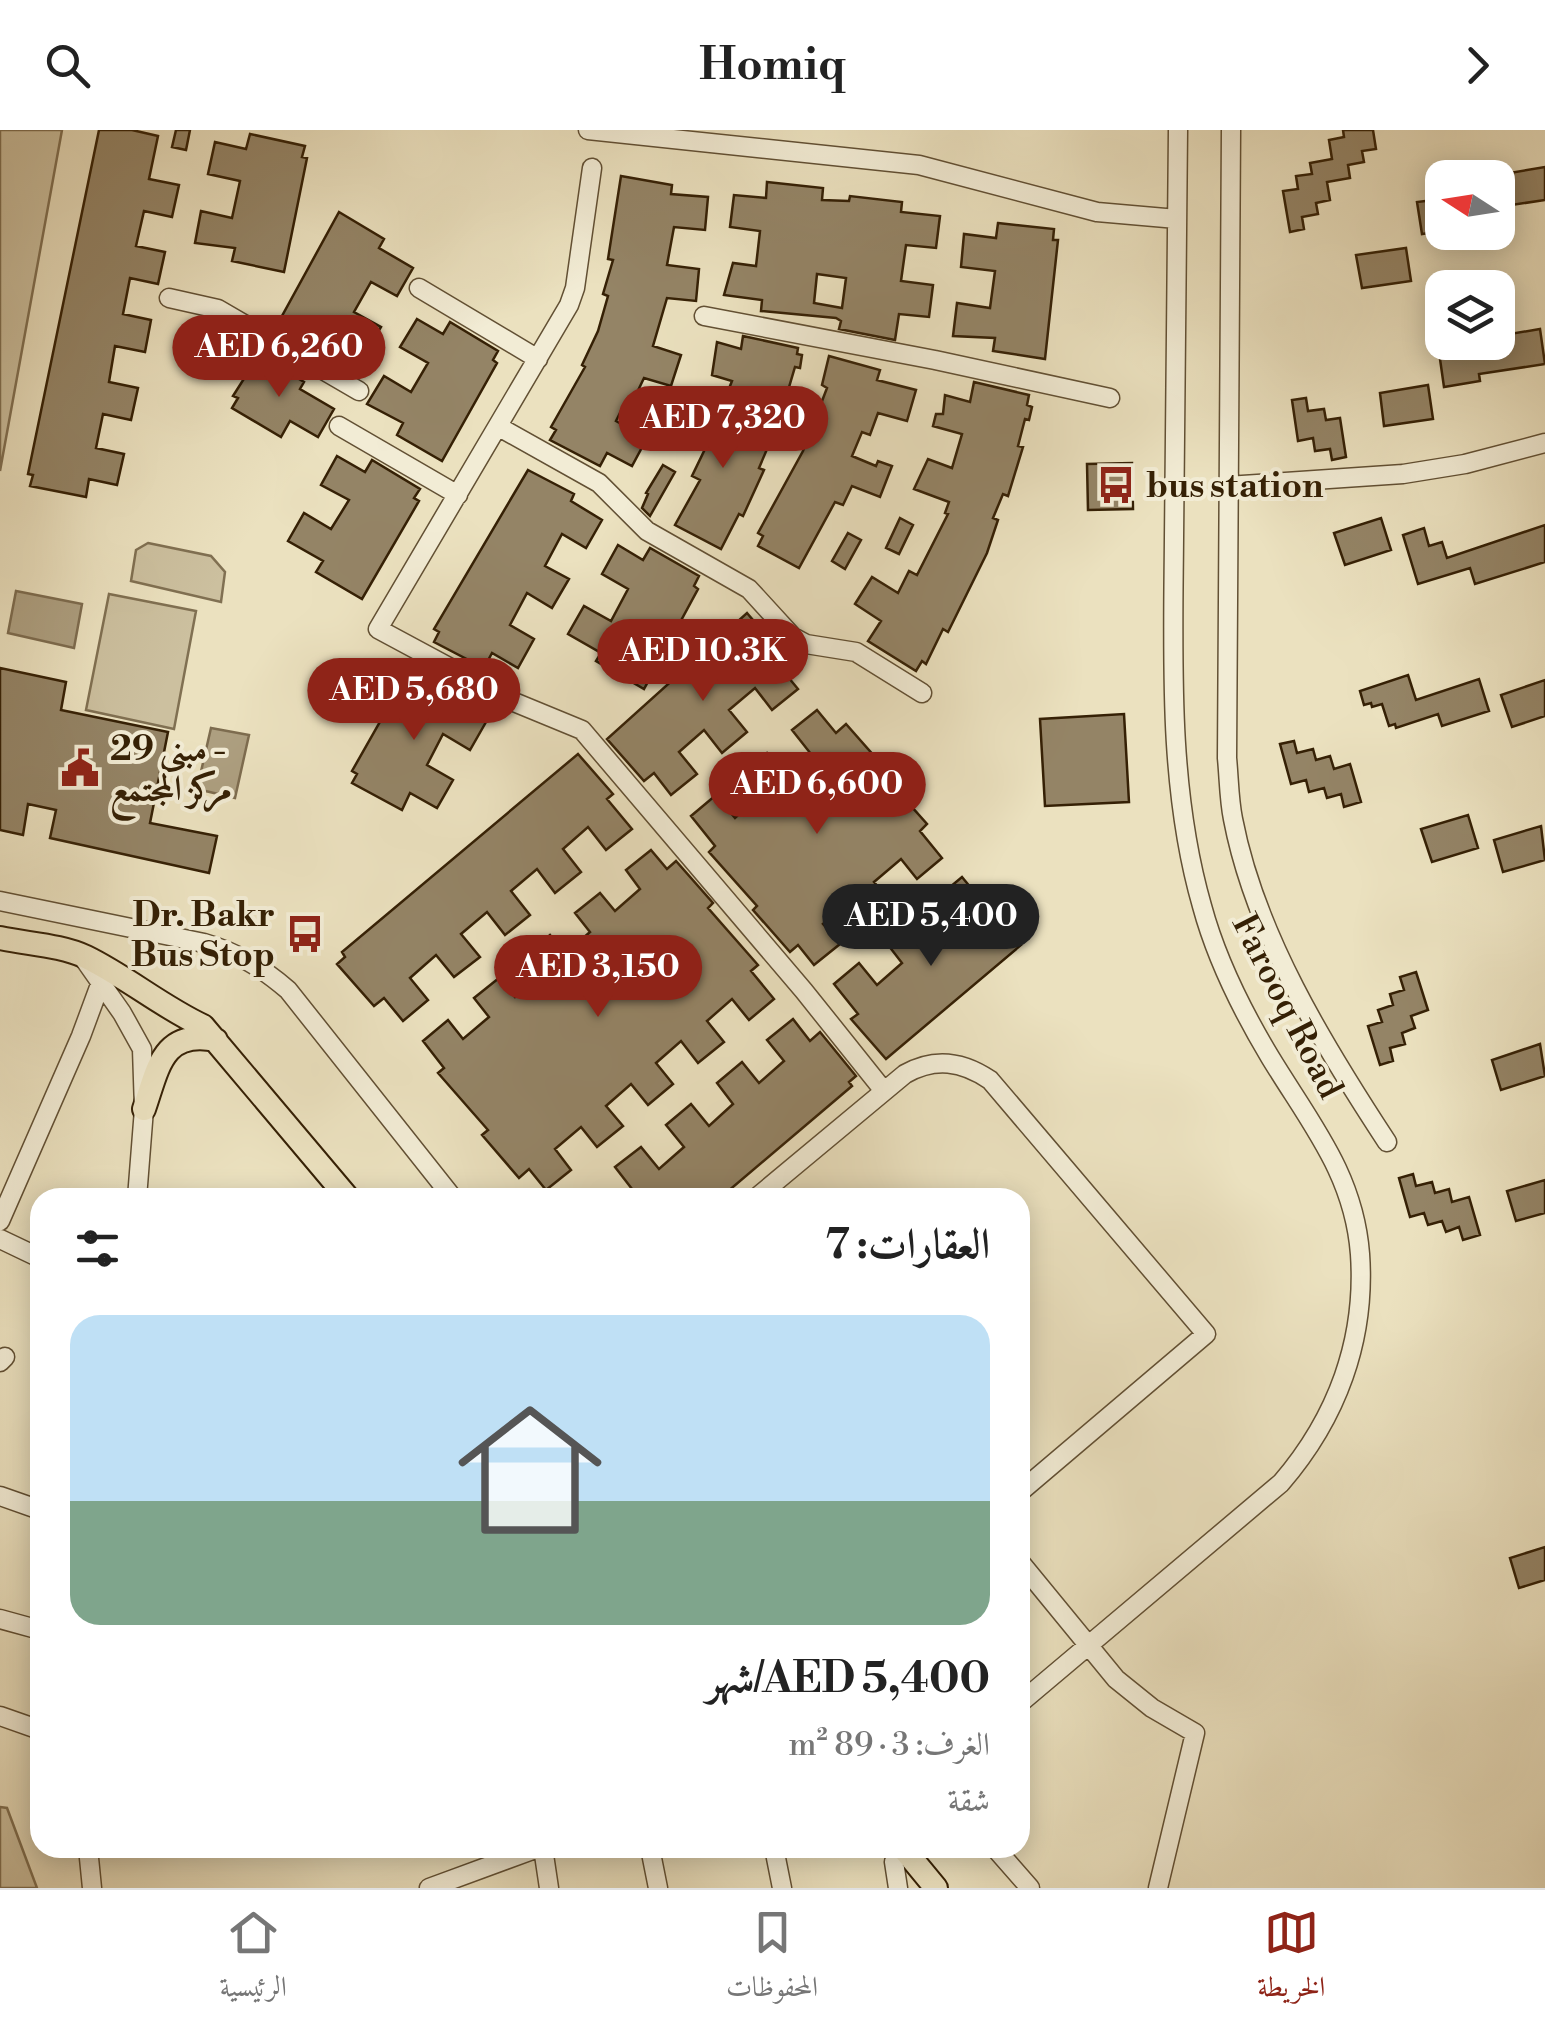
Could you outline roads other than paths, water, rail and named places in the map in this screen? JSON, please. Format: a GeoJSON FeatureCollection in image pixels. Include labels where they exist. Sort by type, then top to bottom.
{"type":"FeatureCollection","features":[{"type":"Feature","properties":{"kind":"main road"},"geometry":{"type":"LineString","coordinates":[[0,938],[82,955],[203,1026],[340,1188]]}},
{"type":"Feature","properties":{"kind":"main road"},"geometry":{"type":"LineString","coordinates":[[144,1110],[176,1013]]}},
{"type":"Feature","properties":{"kind":"main road"},"geometry":{"type":"LineString","coordinates":[[161,1060],[175,1042],[192,1038],[216,1040]]}},
{"type":"Feature","properties":{"kind":"main road"},"geometry":{"type":"LineString","coordinates":[[911,1858],[936,1888]]}},
{"type":"Feature","properties":{"kind":"street"},"geometry":{"type":"LineString","coordinates":[[588,130],[919,165],[1097,212],[1177,219]]}},
{"type":"Feature","properties":{"kind":"street","name":"Farooq Road"},"geometry":{"type":"LineString","coordinates":[[1030,1695],[1250,1512],[1306,1453],[1324,1423],[1358,1330],[1360,1252],[1344,1179],[1268,1052],[1220,956],[1202,909],[1181,806],[1173,589],[1178,130]]}},
{"type":"Feature","properties":{"kind":"street"},"geometry":{"type":"LineString","coordinates":[[1230,130],[1226,486],[1227,758],[1232,818],[1246,869],[1299,996],[1329,1053],[1388,1142]]}},
{"type":"Feature","properties":{"kind":"street"},"geometry":{"type":"LineString","coordinates":[[592,168],[575,288],[499,427],[378,629],[514,702],[582,730],[884,1091]]}},
{"type":"Feature","properties":{"kind":"street"},"geometry":{"type":"LineString","coordinates":[[418,288],[538,359]]}},
{"type":"Feature","properties":{"kind":"street"},"geometry":{"type":"LineString","coordinates":[[169,298],[218,309],[358,391]]}},
{"type":"Feature","properties":{"kind":"street"},"geometry":{"type":"LineString","coordinates":[[704,316],[1110,398]]}},
{"type":"Feature","properties":{"kind":"street"},"geometry":{"type":"LineString","coordinates":[[338,426],[458,495]]}},
{"type":"Feature","properties":{"kind":"street"},"geometry":{"type":"LineString","coordinates":[[499,427],[599,483],[648,531],[749,588],[792,637],[806,644],[856,652],[922,694]]}},
{"type":"Feature","properties":{"kind":"street"},"geometry":{"type":"LineString","coordinates":[[1226,486],[1404,474],[1465,464],[1545,443]]}},
{"type":"Feature","properties":{"kind":"street"},"geometry":{"type":"LineString","coordinates":[[0,901],[204,943],[234,952],[260,966],[288,990],[445,1188]]}},
{"type":"Feature","properties":{"kind":"street"},"geometry":{"type":"LineString","coordinates":[[82,955],[142,1049],[144,1110],[138,1188]]}},
{"type":"Feature","properties":{"kind":"street"},"geometry":{"type":"LineString","coordinates":[[0,1220],[81,1036],[100,982]]}},
{"type":"Feature","properties":{"kind":"street"},"geometry":{"type":"LineString","coordinates":[[768,1188],[905,1074],[937,1062],[974,1069],[990,1080],[1206,1334],[1030,1484]]}},
{"type":"Feature","properties":{"kind":"street"},"geometry":{"type":"LineString","coordinates":[[0,1240],[30,1254]]}},
{"type":"Feature","properties":{"kind":"street"},"geometry":{"type":"LineString","coordinates":[[0,1496],[30,1506]]}},
{"type":"Feature","properties":{"kind":"street"},"geometry":{"type":"LineString","coordinates":[[1030,1574],[1134,1696],[1195,1733],[1158,1888]]}},
{"type":"Feature","properties":{"kind":"street"},"geometry":{"type":"LineString","coordinates":[[0,1618],[30,1627]]}},
{"type":"Feature","properties":{"kind":"street"},"geometry":{"type":"LineString","coordinates":[[0,1716],[30,1726]]}},
{"type":"Feature","properties":{"kind":"street"},"geometry":{"type":"LineString","coordinates":[[89,1858],[92,1888]]}},
{"type":"Feature","properties":{"kind":"street"},"geometry":{"type":"LineString","coordinates":[[429,1888],[512,1858]]}},
{"type":"Feature","properties":{"kind":"street"},"geometry":{"type":"LineString","coordinates":[[542,1858],[549,1888]]}},
{"type":"Feature","properties":{"kind":"street"},"geometry":{"type":"LineString","coordinates":[[652,1858],[658,1888]]}},
{"type":"Feature","properties":{"kind":"street"},"geometry":{"type":"LineString","coordinates":[[776,1858],[782,1888]]}},
{"type":"Feature","properties":{"kind":"street"},"geometry":{"type":"LineString","coordinates":[[897,1858],[894,1862],[898,1888]]}},
{"type":"Feature","properties":{"kind":"street"},"geometry":{"type":"LineString","coordinates":[[1003,1858],[1030,1888]]}},
{"type":"Feature","properties":{"kind":"place","name":"bus station"},"geometry":{"type":"Point","coordinates":[1116,485]}},
{"type":"Feature","properties":{"kind":"place","name":"مبنى 29 - مركز المجتمع"},"geometry":{"type":"Point","coordinates":[80,768]}},
{"type":"Feature","properties":{"kind":"place","name":"Dr. Bakr Bus Stop"},"geometry":{"type":"Point","coordinates":[305,934]}}]}
